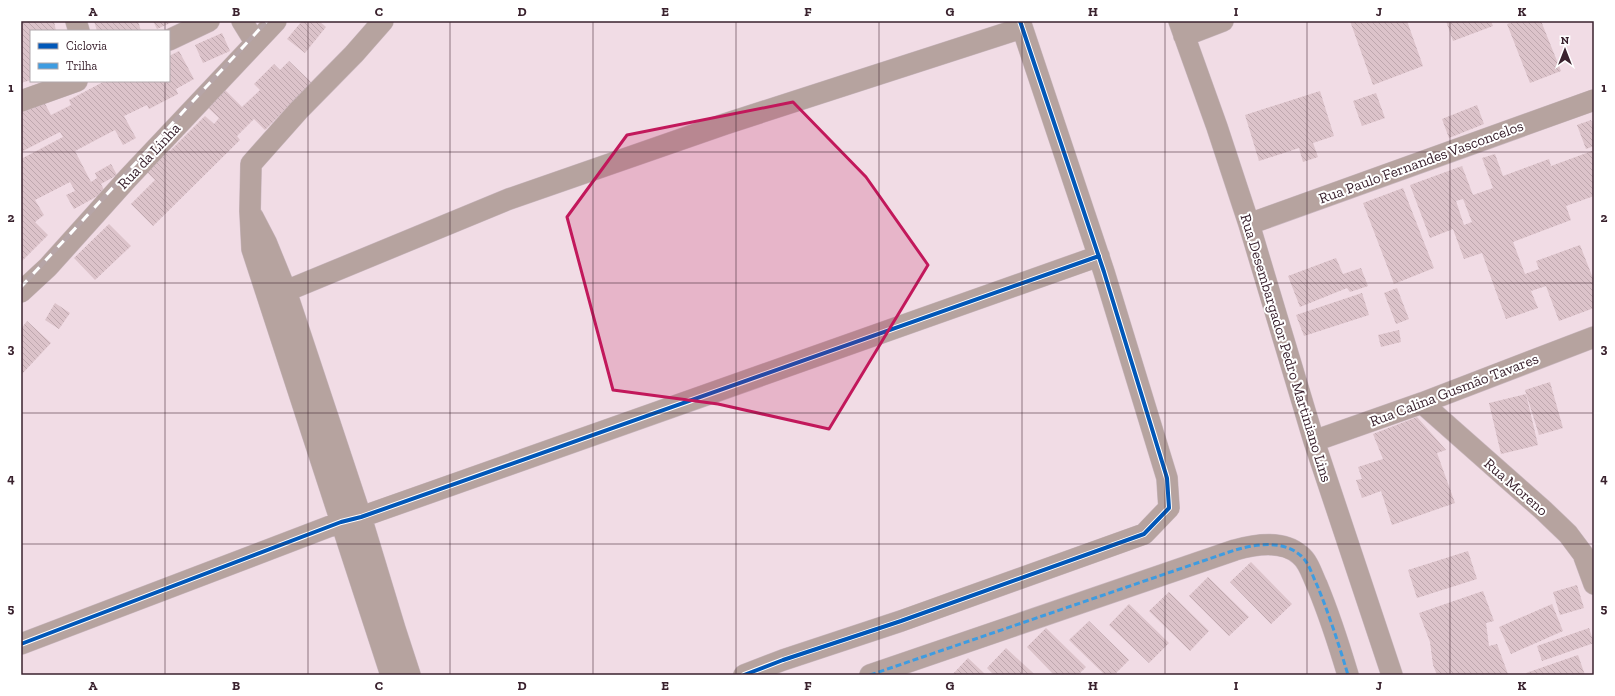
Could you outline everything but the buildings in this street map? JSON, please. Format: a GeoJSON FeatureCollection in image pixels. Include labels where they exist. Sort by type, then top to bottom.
{"type":"FeatureCollection","features":[{"type":"Feature","properties":{"kind":"street"},"geometry":{"type":"LineString","coordinates":[[170,40],[209,21]]}},
{"type":"Feature","properties":{"kind":"street"},"geometry":{"type":"LineString","coordinates":[[242,21],[255,42]]}},
{"type":"Feature","properties":{"kind":"street","name":"Rua da Linha"},"geometry":{"type":"LineString","coordinates":[[21,292],[48,267],[128,178],[276,21]]}},
{"type":"Feature","properties":{"kind":"street"},"geometry":{"type":"LineString","coordinates":[[383,21],[354,54],[299,110],[251,164],[250,211],[266,242],[276,292],[341,522],[391,675]]}},
{"type":"Feature","properties":{"kind":"street"},"geometry":{"type":"LineString","coordinates":[[1182,28],[1223,21]]}},
{"type":"Feature","properties":{"kind":"street"},"geometry":{"type":"LineString","coordinates":[[276,292],[509,199],[1021,24],[1099,256],[1168,478],[1169,508],[1144,534],[744,675]]}},
{"type":"Feature","properties":{"kind":"street","name":"Rua Desembargador Pedro Martiniano Lins"},"geometry":{"type":"LineString","coordinates":[[1182,28],[1217,127],[1314,441],[1392,675]]}},
{"type":"Feature","properties":{"kind":"street"},"geometry":{"type":"LineString","coordinates":[[21,101],[74,82]]}},
{"type":"Feature","properties":{"kind":"street","name":"Rua Paulo Fernandes Vasconcelos"},"geometry":{"type":"LineString","coordinates":[[1248,224],[1594,100]]}},
{"type":"Feature","properties":{"kind":"street"},"geometry":{"type":"LineString","coordinates":[[21,644],[341,522],[361,517],[1099,256]]}},
{"type":"Feature","properties":{"kind":"street"},"geometry":{"type":"LineString","coordinates":[[276,292],[361,517],[410,675]]}},
{"type":"Feature","properties":{"kind":"street","name":"Rua Calina Gusmão Tavares"},"geometry":{"type":"LineString","coordinates":[[1314,441],[1422,403],[1594,337]]}},
{"type":"Feature","properties":{"kind":"street","name":"Rua Moreno"},"geometry":{"type":"LineString","coordinates":[[1422,403],[1568,534],[1583,554],[1594,584]]}},
{"type":"Feature","properties":{"kind":"street"},"geometry":{"type":"LineString","coordinates":[[875,674],[1236,550],[1246,547],[1272,544],[1294,551],[1305,560],[1328,611],[1348,675]]}},
{"type":"Feature","properties":{"kind":"highlighted area"},"geometry":{"type":"Polygon","coordinates":[[[793,102],[866,177],[928,265],[829,429],[718,404],[613,390],[567,217],[627,135],[793,102]]]}},
{"type":"Feature","properties":{"kind":"railway"},"geometry":{"type":"LineString","coordinates":[[21,287],[267,21]]}},
{"type":"Feature","properties":{"kind":"marked path"},"geometry":{"type":"LineString","coordinates":[[870,675],[1235,550],[1260,545],[1278,545],[1286,547],[1300,555],[1308,565],[1326,607],[1348,675]]}},
{"type":"Feature","properties":{"kind":"cycle path"},"geometry":{"type":"LineString","coordinates":[[744,675],[783,660],[901,621],[1144,534],[1169,508],[1167,478],[1104,272],[1020,21]]}},
{"type":"Feature","properties":{"kind":"cycle path"},"geometry":{"type":"LineString","coordinates":[[21,644],[341,522],[361,517],[1099,256]]}}]}
